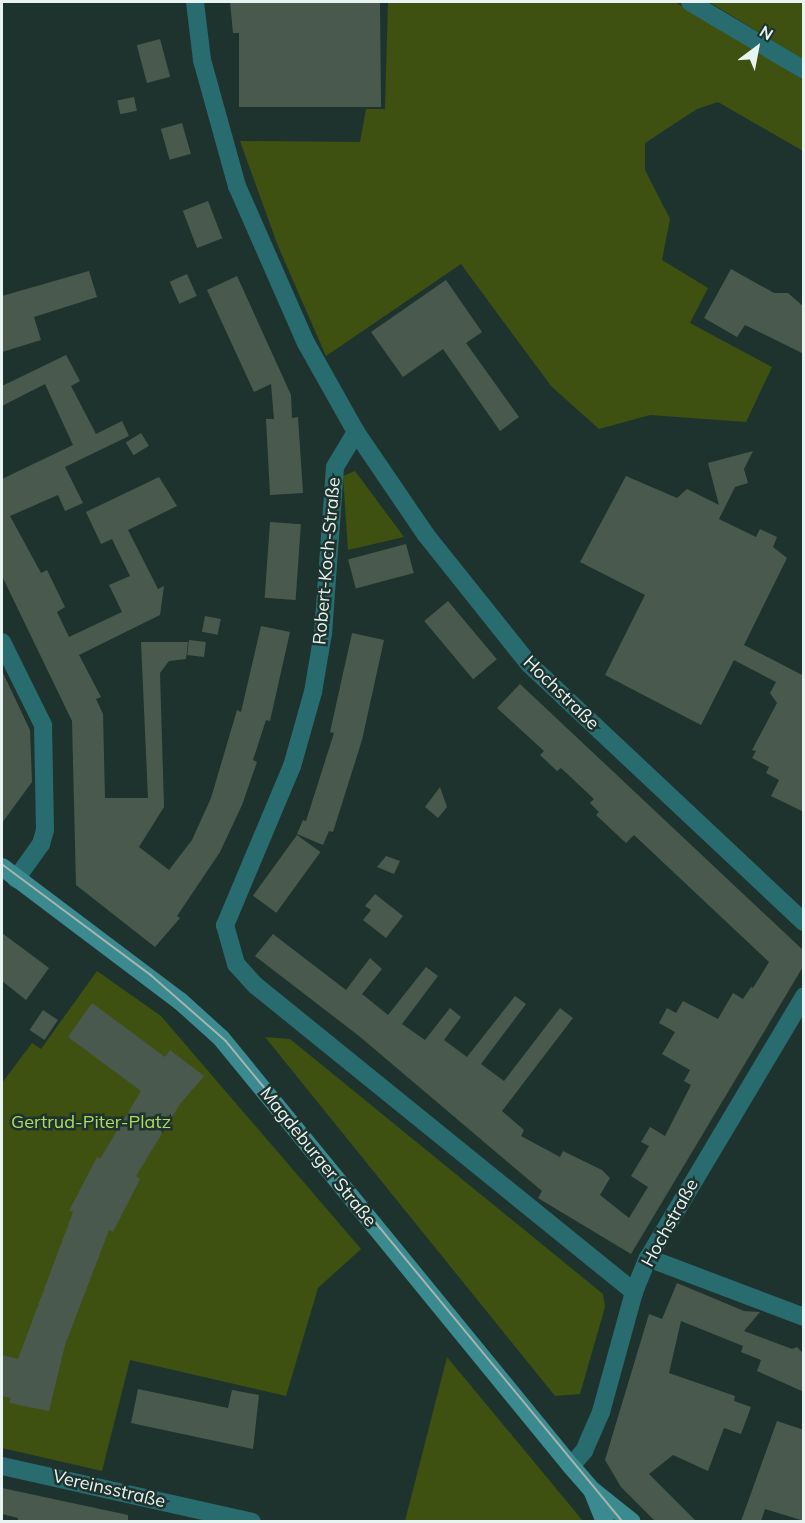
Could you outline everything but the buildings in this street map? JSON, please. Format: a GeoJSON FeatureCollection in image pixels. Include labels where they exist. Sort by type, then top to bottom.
{"type":"FeatureCollection","features":[{"type":"Feature","properties":{"kind":"street"},"geometry":{"type":"LineString","coordinates":[[195,2],[202,60],[237,186],[306,343],[356,432]]}},
{"type":"Feature","properties":{"kind":"street"},"geometry":{"type":"LineString","coordinates":[[690,2],[804,70]]}},
{"type":"Feature","properties":{"kind":"street","name":"Hochstraße"},"geometry":{"type":"LineString","coordinates":[[356,432],[426,535],[529,664],[804,922]]}},
{"type":"Feature","properties":{"kind":"street","name":"Robert-Koch-Straße"},"geometry":{"type":"LineString","coordinates":[[356,432],[335,467],[323,633],[313,693],[292,766],[225,925],[236,964],[255,985],[634,1292]]}},
{"type":"Feature","properties":{"kind":"street"},"geometry":{"type":"LineString","coordinates":[[2,642],[43,725],[45,830],[41,844],[16,879]]}},
{"type":"Feature","properties":{"kind":"street","name":"Magdeburger Straße"},"geometry":{"type":"LineString","coordinates":[[2,867],[180,1001],[221,1038],[592,1490]]}},
{"type":"Feature","properties":{"kind":"street","name":"Hochstraße"},"geometry":{"type":"LineString","coordinates":[[571,1466],[584,1451],[601,1412],[634,1292],[648,1258],[804,996]]}},
{"type":"Feature","properties":{"kind":"street"},"geometry":{"type":"LineString","coordinates":[[648,1258],[804,1317]]}},
{"type":"Feature","properties":{"kind":"street","name":"Vereinsstraße"},"geometry":{"type":"LineString","coordinates":[[2,1466],[252,1521]]}},
{"type":"Feature","properties":{"kind":"street"},"geometry":{"type":"LineString","coordinates":[[592,1490],[605,1521]]}},
{"type":"Feature","properties":{"kind":"street"},"geometry":{"type":"LineString","coordinates":[[592,1490],[632,1521]]}},
{"type":"Feature","properties":{"kind":"green space"},"geometry":{"type":"Polygon","coordinates":[[[388,2],[675,2],[803,80],[803,151],[718,102],[697,109],[645,143],[645,170],[670,219],[662,260],[708,288],[690,323],[772,367],[746,422],[650,415],[599,429],[551,386],[461,264],[326,356],[278,246],[240,141],[360,142],[366,109],[385,109],[388,2]]]}},
{"type":"Feature","properties":{"kind":"green space"},"geometry":{"type":"Polygon","coordinates":[[[709,2],[803,2],[803,59],[801,58],[709,2]]]}},
{"type":"Feature","properties":{"kind":"green space"},"geometry":{"type":"Polygon","coordinates":[[[355,471],[404,537],[348,550],[343,476],[355,471]]]}},
{"type":"Feature","properties":{"kind":"green space","name":"Gertrud-Piter-Platz"},"geometry":{"type":"Polygon","coordinates":[[[97,971],[161,1016],[361,1249],[318,1288],[286,1396],[130,1360],[102,1471],[2,1448],[2,1083],[32,1043],[41,1049],[97,971]]]}},
{"type":"Feature","properties":{"kind":"green space"},"geometry":{"type":"Polygon","coordinates":[[[265,1037],[290,1039],[603,1294],[605,1307],[580,1394],[555,1396],[265,1037]]]}},
{"type":"Feature","properties":{"kind":"green space"},"geometry":{"type":"Polygon","coordinates":[[[447,1357],[583,1521],[405,1521],[447,1357]]]}},
{"type":"Feature","properties":{"kind":"tram line"},"geometry":{"type":"LineString","coordinates":[[2,864],[151,975],[226,1041],[623,1522]]}}]}
